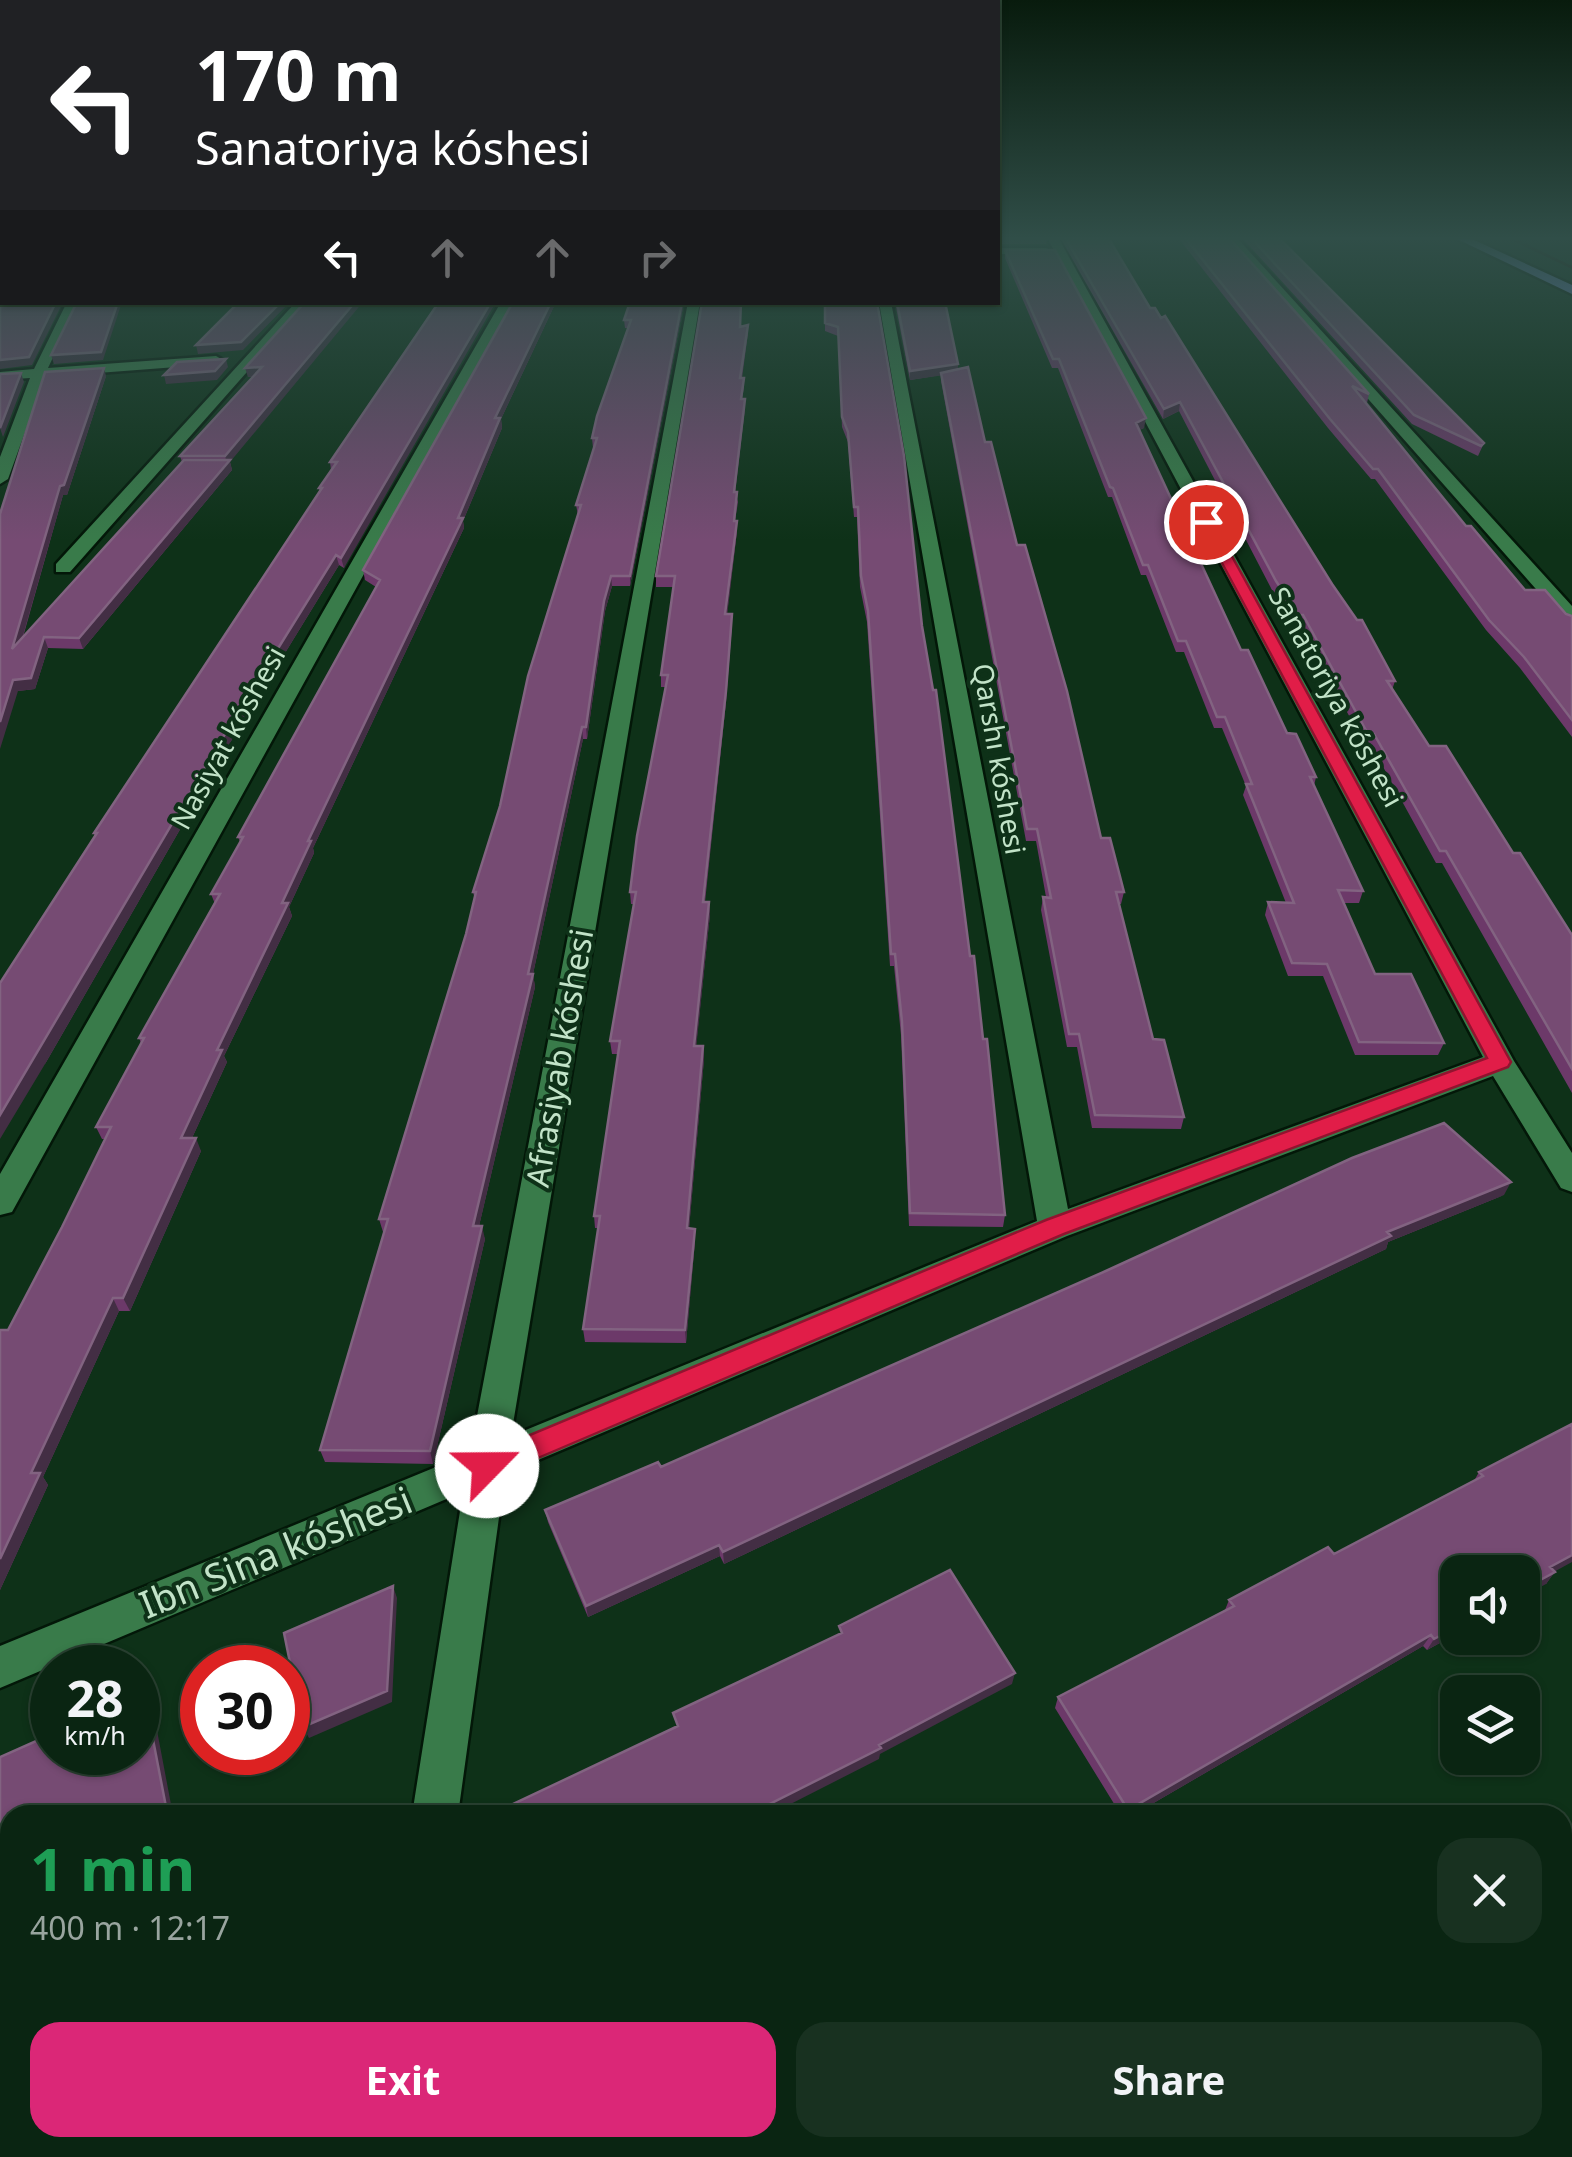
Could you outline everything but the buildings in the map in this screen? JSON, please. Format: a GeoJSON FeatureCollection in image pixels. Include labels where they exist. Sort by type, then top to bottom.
{"type":"FeatureCollection","features":[{"type":"Feature","properties":{"kind":"street"},"geometry":{"type":"LineString","coordinates":[[0,479],[38,373],[54,340]]}},
{"type":"Feature","properties":{"kind":"street"},"geometry":{"type":"LineString","coordinates":[[63,568],[267,340]]}},
{"type":"Feature","properties":{"kind":"street","name":"Nasiyat kóshesi"},"geometry":{"type":"LineString","coordinates":[[0,1203],[487,340]]}},
{"type":"Feature","properties":{"kind":"street","name":"Afrasiyab kóshesi"},"geometry":{"type":"LineString","coordinates":[[436,1805],[487,1466],[687,340]]}},
{"type":"Feature","properties":{"kind":"street","name":"Qarshı kóshesi"},"geometry":{"type":"LineString","coordinates":[[892,340],[1055,1227]]}},
{"type":"Feature","properties":{"kind":"street","name":"Sanatoriya kóshesi"},"geometry":{"type":"LineString","coordinates":[[1107,340],[1500,1062],[1572,1180]]}},
{"type":"Feature","properties":{"kind":"street"},"geometry":{"type":"LineString","coordinates":[[1322,340],[1572,618]]}},
{"type":"Feature","properties":{"kind":"street"},"geometry":{"type":"LineString","coordinates":[[0,376],[249,358]]}},
{"type":"Feature","properties":{"kind":"street","name":"Ibn Sina kóshesi"},"geometry":{"type":"LineString","coordinates":[[0,1667],[1055,1227],[1500,1062]]}},
{"type":"Feature","properties":{"kind":"route"},"geometry":{"type":"LineString","coordinates":[[487,1466],[1055,1227],[1500,1062],[1206,522]]}}]}
